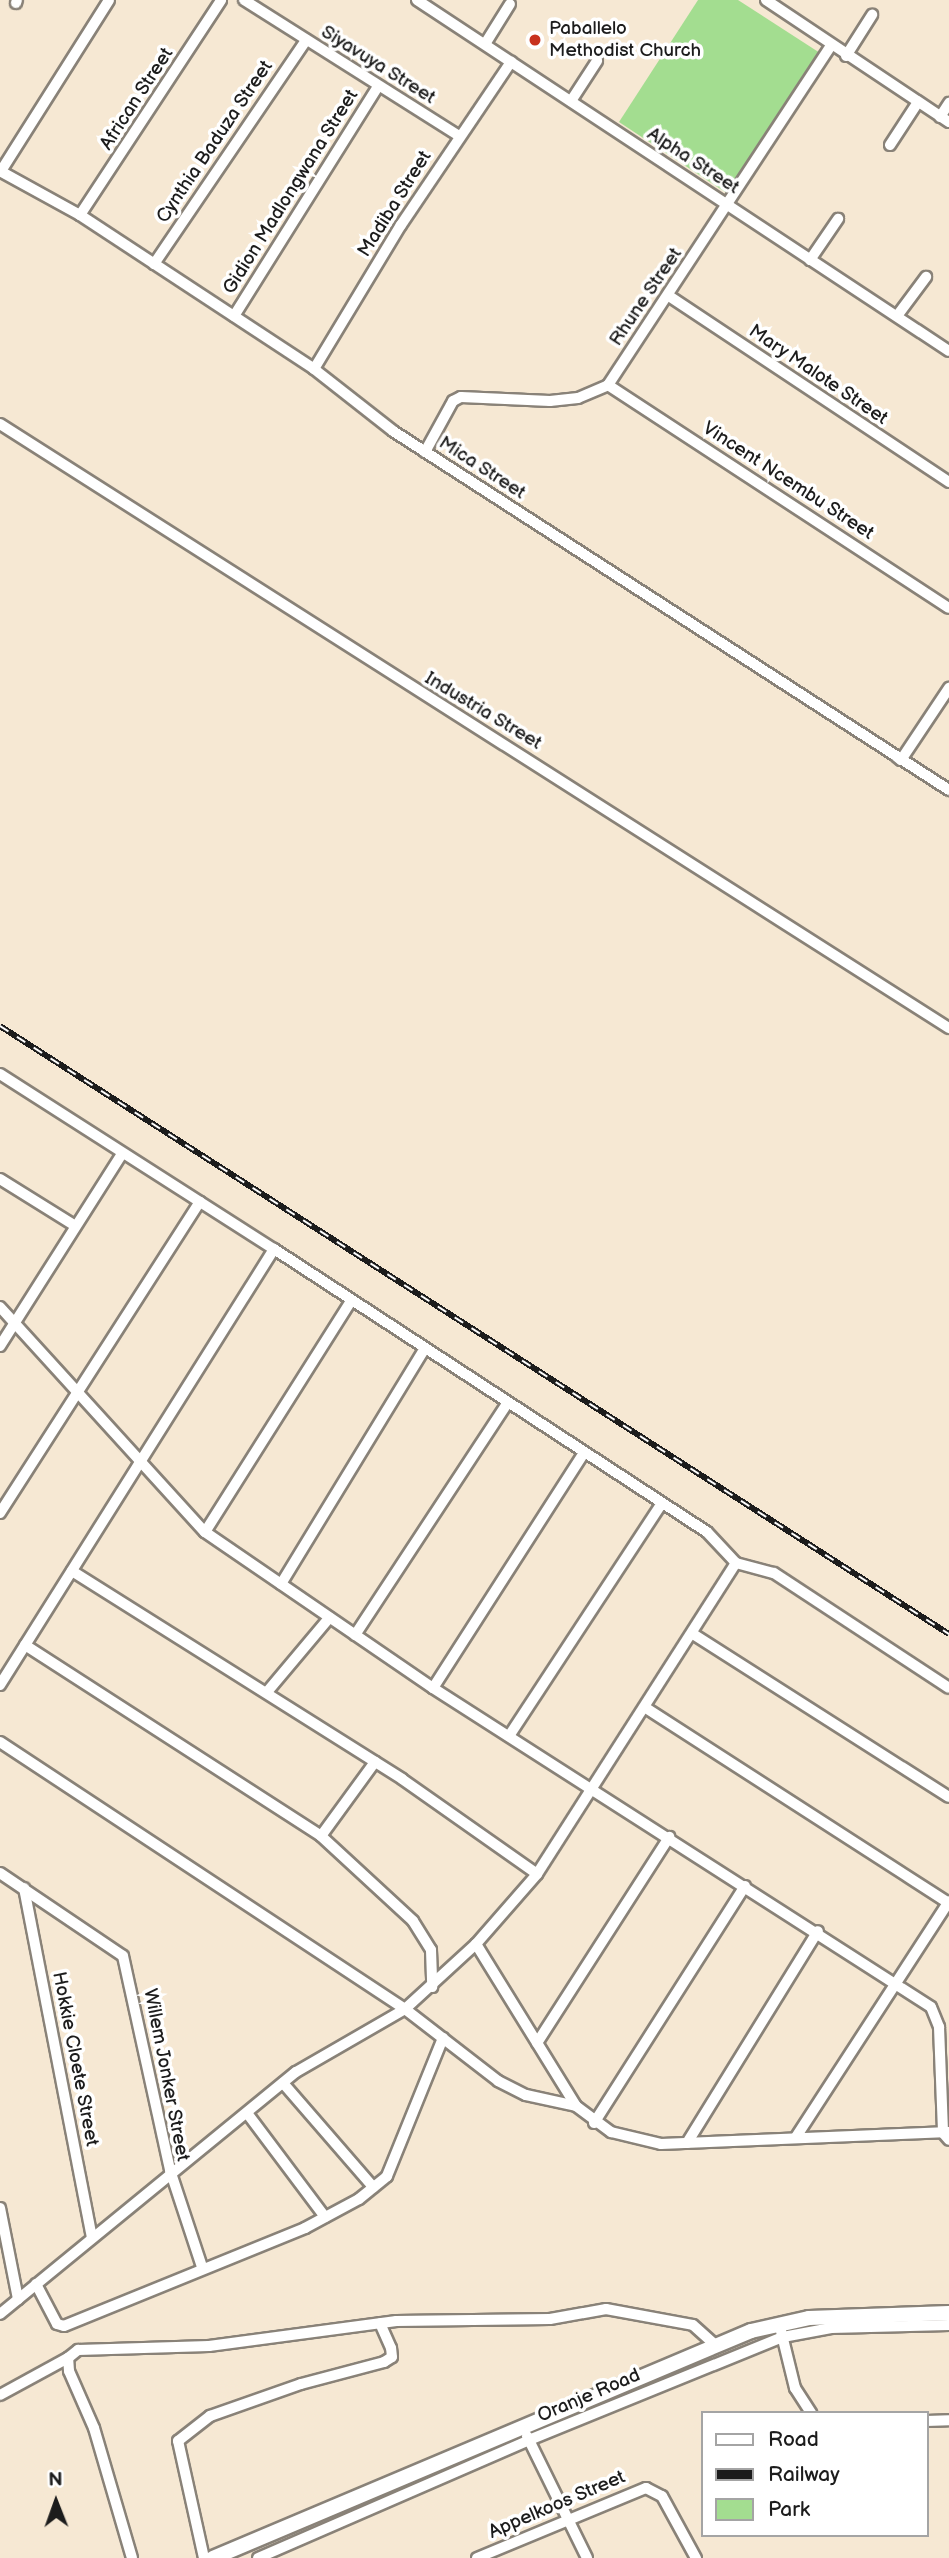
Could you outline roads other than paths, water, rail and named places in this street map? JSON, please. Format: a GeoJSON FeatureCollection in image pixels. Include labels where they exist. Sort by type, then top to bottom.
{"type":"FeatureCollection","features":[{"type":"Feature","properties":{"kind":"street"},"geometry":{"type":"LineString","coordinates":[[1,171],[108,0]]}},
{"type":"Feature","properties":{"kind":"street","name":"African Street"},"geometry":{"type":"LineString","coordinates":[[80,215],[221,0]]}},
{"type":"Feature","properties":{"kind":"street","name":"Siyavuya Street"},"geometry":{"type":"LineString","coordinates":[[244,0],[458,136]]}},
{"type":"Feature","properties":{"kind":"street"},"geometry":{"type":"LineString","coordinates":[[263,12],[270,0]]}},
{"type":"Feature","properties":{"kind":"street","name":"Alpha Street"},"geometry":{"type":"LineString","coordinates":[[417,0],[949,351]]}},
{"type":"Feature","properties":{"kind":"street"},"geometry":{"type":"LineString","coordinates":[[769,1],[831,46],[945,120],[949,103]]}},
{"type":"Feature","properties":{"kind":"street"},"geometry":{"type":"LineString","coordinates":[[485,44],[510,4]]}},
{"type":"Feature","properties":{"kind":"street"},"geometry":{"type":"LineString","coordinates":[[846,56],[873,15]]}},
{"type":"Feature","properties":{"kind":"street","name":"Cynthia Baduza Street"},"geometry":{"type":"LineString","coordinates":[[154,264],[306,40]]}},
{"type":"Feature","properties":{"kind":"street","name":"Rhune Street"},"geometry":{"type":"LineString","coordinates":[[608,385],[831,46]]}},
{"type":"Feature","properties":{"kind":"street"},"geometry":{"type":"LineString","coordinates":[[571,101],[597,61]]}},
{"type":"Feature","properties":{"kind":"street","name":"Madiba Street"},"geometry":{"type":"LineString","coordinates":[[314,369],[458,136],[512,62]]}},
{"type":"Feature","properties":{"kind":"street","name":"Gidion Madlongwana Street"},"geometry":{"type":"LineString","coordinates":[[234,316],[378,86]]}},
{"type":"Feature","properties":{"kind":"street"},"geometry":{"type":"LineString","coordinates":[[890,145],[918,102]]}},
{"type":"Feature","properties":{"kind":"street","name":"Mica Street"},"geometry":{"type":"LineString","coordinates":[[1,171],[80,215],[314,369],[356,406],[425,452],[949,790]]}},
{"type":"Feature","properties":{"kind":"street"},"geometry":{"type":"LineString","coordinates":[[810,260],[838,219]]}},
{"type":"Feature","properties":{"kind":"street"},"geometry":{"type":"LineString","coordinates":[[897,316],[926,277]]}},
{"type":"Feature","properties":{"kind":"street","name":"Mary Malote Street"},"geometry":{"type":"LineString","coordinates":[[669,296],[949,482]]}},
{"type":"Feature","properties":{"kind":"street"},"geometry":{"type":"LineString","coordinates":[[425,452],[453,401],[461,397],[550,401],[587,396],[608,385]]}},
{"type":"Feature","properties":{"kind":"street","name":"Vincent Ncembu Street"},"geometry":{"type":"LineString","coordinates":[[608,385],[949,608]]}},
{"type":"Feature","properties":{"kind":"street","name":"Industria Street"},"geometry":{"type":"LineString","coordinates":[[0,424],[949,1028]]}},
{"type":"Feature","properties":{"kind":"street"},"geometry":{"type":"LineString","coordinates":[[901,760],[949,688]]}},
{"type":"Feature","properties":{"kind":"street"},"geometry":{"type":"LineString","coordinates":[[0,1074],[274,1249],[350,1303],[506,1405],[707,1532],[736,1563],[774,1573],[949,1688]]}},
{"type":"Feature","properties":{"kind":"street"},"geometry":{"type":"LineString","coordinates":[[0,1346],[122,1154]]}},
{"type":"Feature","properties":{"kind":"street"},"geometry":{"type":"LineString","coordinates":[[0,1179],[75,1225]]}},
{"type":"Feature","properties":{"kind":"street"},"geometry":{"type":"LineString","coordinates":[[0,1513],[77,1387],[200,1202]]}},
{"type":"Feature","properties":{"kind":"street"},"geometry":{"type":"LineString","coordinates":[[0,1685],[274,1249]]}},
{"type":"Feature","properties":{"kind":"street"},"geometry":{"type":"LineString","coordinates":[[205,1532],[350,1303]]}},
{"type":"Feature","properties":{"kind":"street"},"geometry":{"type":"LineString","coordinates":[[0,1307],[142,1458],[205,1532],[433,1688],[895,1980],[935,2013],[947,2135],[796,2137],[687,2143],[632,2140],[594,2123],[576,2106],[476,1944]]}},
{"type":"Feature","properties":{"kind":"street"},"geometry":{"type":"LineString","coordinates":[[281,1584],[424,1350]]}},
{"type":"Feature","properties":{"kind":"street"},"geometry":{"type":"LineString","coordinates":[[355,1636],[506,1405]]}},
{"type":"Feature","properties":{"kind":"street"},"geometry":{"type":"LineString","coordinates":[[433,1688],[583,1454]]}},
{"type":"Feature","properties":{"kind":"street"},"geometry":{"type":"LineString","coordinates":[[509,1736],[661,1505]]}},
{"type":"Feature","properties":{"kind":"street"},"geometry":{"type":"LineString","coordinates":[[202,2267],[170,2171],[320,2054],[405,2009],[476,1944],[537,1874],[736,1563]]}},
{"type":"Feature","properties":{"kind":"street"},"geometry":{"type":"LineString","coordinates":[[72,1571],[267,1692],[537,1874]]}},
{"type":"Feature","properties":{"kind":"street"},"geometry":{"type":"LineString","coordinates":[[267,1692],[329,1618]]}},
{"type":"Feature","properties":{"kind":"street"},"geometry":{"type":"LineString","coordinates":[[693,1633],[949,1797]]}},
{"type":"Feature","properties":{"kind":"street"},"geometry":{"type":"LineString","coordinates":[[25,1645],[321,1836],[413,1921],[430,1950],[432,1987]]}},
{"type":"Feature","properties":{"kind":"street"},"geometry":{"type":"LineString","coordinates":[[646,1707],[949,1902],[895,1980],[796,2137]]}},
{"type":"Feature","properties":{"kind":"street"},"geometry":{"type":"LineString","coordinates":[[0,1742],[405,2009],[508,2086],[526,2095],[576,2106]]}},
{"type":"Feature","properties":{"kind":"street"},"geometry":{"type":"LineString","coordinates":[[321,1836],[374,1762]]}},
{"type":"Feature","properties":{"kind":"street"},"geometry":{"type":"LineString","coordinates":[[537,2043],[669,1837]]}},
{"type":"Feature","properties":{"kind":"street","name":"Willem Jonker Street"},"geometry":{"type":"LineString","coordinates":[[0,1873],[123,1956],[170,2171],[0,2314]]}},
{"type":"Feature","properties":{"kind":"street"},"geometry":{"type":"LineString","coordinates":[[594,2123],[745,1886]]}},
{"type":"Feature","properties":{"kind":"street","name":"Hokkie Cloete Street"},"geometry":{"type":"LineString","coordinates":[[24,1888],[92,2237]]}},
{"type":"Feature","properties":{"kind":"street"},"geometry":{"type":"LineString","coordinates":[[687,2143],[818,1931]]}},
{"type":"Feature","properties":{"kind":"street"},"geometry":{"type":"LineString","coordinates":[[36,2284],[57,2324],[64,2326],[325,2217],[387,2176],[443,2038]]}},
{"type":"Feature","properties":{"kind":"street"},"geometry":{"type":"LineString","coordinates":[[283,2082],[373,2187]]}},
{"type":"Feature","properties":{"kind":"street"},"geometry":{"type":"LineString","coordinates":[[247,2113],[325,2217]]}},
{"type":"Feature","properties":{"kind":"street"},"geometry":{"type":"LineString","coordinates":[[0,2208],[18,2299]]}},
{"type":"Feature","properties":{"kind":"street"},"geometry":{"type":"LineString","coordinates":[[0,2395],[78,2350],[109,2346],[209,2346],[380,2323],[550,2319],[624,2309],[693,2325],[715,2345]]}},
{"type":"Feature","properties":{"kind":"street"},"geometry":{"type":"LineString","coordinates":[[214,2558],[526,2433],[715,2345],[829,2317],[949,2314]]}},
{"type":"Feature","properties":{"kind":"street"},"geometry":{"type":"LineString","coordinates":[[204,2558],[178,2441],[210,2416],[384,2362],[392,2357],[380,2323]]}},
{"type":"Feature","properties":{"kind":"street","name":"Oranje Road"},"geometry":{"type":"LineString","coordinates":[[258,2558],[526,2433],[781,2330],[949,2325]]}},
{"type":"Feature","properties":{"kind":"street"},"geometry":{"type":"LineString","coordinates":[[781,2330],[795,2388],[810,2411]]}},
{"type":"Feature","properties":{"kind":"street"},"geometry":{"type":"LineString","coordinates":[[68,2358],[132,2558]]}},
{"type":"Feature","properties":{"kind":"street"},"geometry":{"type":"LineString","coordinates":[[928,2421],[949,2420]]}},
{"type":"Feature","properties":{"kind":"street"},"geometry":{"type":"LineString","coordinates":[[526,2433],[587,2558]]}},
{"type":"Feature","properties":{"kind":"street","name":"Appelkoos Street"},"geometry":{"type":"LineString","coordinates":[[477,2558],[652,2489],[662,2496],[696,2558]]}},
{"type":"Feature","properties":{"kind":"railway"},"geometry":{"type":"LineString","coordinates":[[0,1026],[949,1634]]}},
{"type":"Feature","properties":{"kind":"place","name":"Paballelo Methodist Church"},"geometry":{"type":"Point","coordinates":[535,40]}}]}
